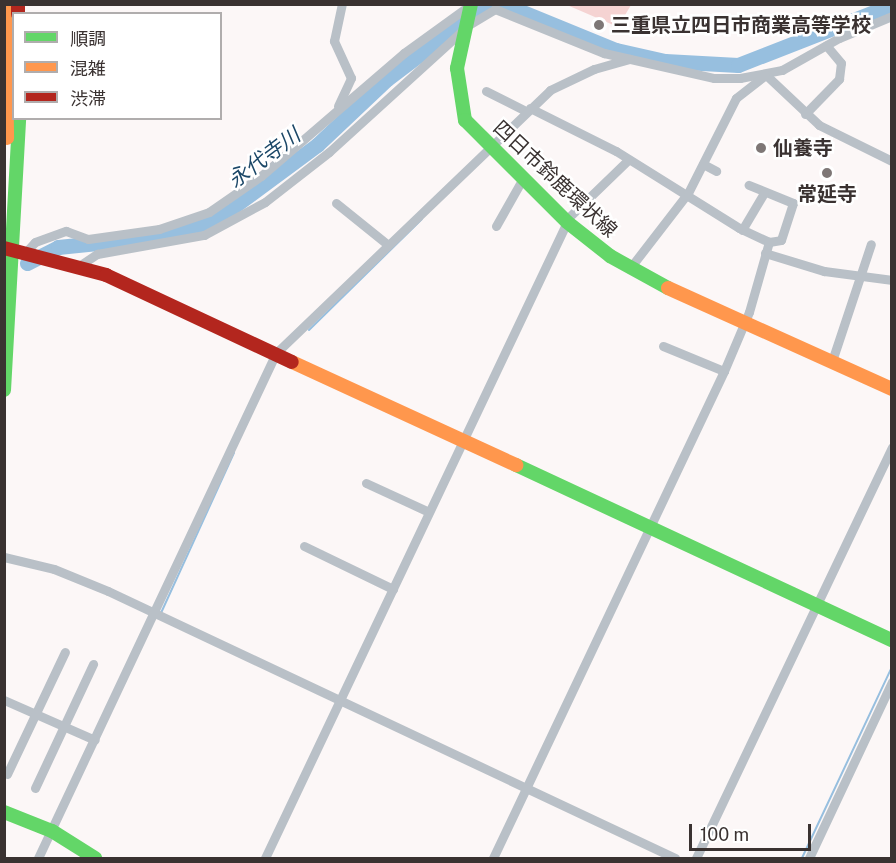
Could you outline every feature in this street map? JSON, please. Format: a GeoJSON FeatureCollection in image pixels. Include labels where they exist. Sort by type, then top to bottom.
{"type":"FeatureCollection","features":[{"type":"Feature","properties":{"kind":"main road"},"geometry":{"type":"LineString","coordinates":[[4,239],[5,4]]}},
{"type":"Feature","properties":{"kind":"main road","name":"四日市鈴鹿環状線"},"geometry":{"type":"LineString","coordinates":[[469,16],[457,68],[461,106],[465,120],[488,148],[522,180],[630,268],[833,358],[891,389]]}},
{"type":"Feature","properties":{"kind":"main road"},"geometry":{"type":"LineString","coordinates":[[4,390],[19,251],[19,120]]}},
{"type":"Feature","properties":{"kind":"main road"},"geometry":{"type":"LineString","coordinates":[[19,251],[80,266],[276,353],[651,526],[891,640]]}},
{"type":"Feature","properties":{"kind":"main road"},"geometry":{"type":"LineString","coordinates":[[4,812],[52,831],[95,858]]}},
{"type":"Feature","properties":{"kind":"street"},"geometry":{"type":"LineString","coordinates":[[334,113],[351,83],[334,41],[342,4]]}},
{"type":"Feature","properties":{"kind":"street"},"geometry":{"type":"LineString","coordinates":[[19,251],[66,231],[87,238],[190,221],[245,188],[404,52],[469,16],[495,9],[579,44],[630,59],[714,78],[766,75],[806,114],[847,142],[891,161]]}},
{"type":"Feature","properties":{"kind":"street"},"geometry":{"type":"LineString","coordinates":[[80,266],[97,254],[197,237],[265,202],[329,152],[469,16]]}},
{"type":"Feature","properties":{"kind":"street"},"geometry":{"type":"LineString","coordinates":[[630,268],[688,193],[736,99],[766,75],[826,45],[891,18]]}},
{"type":"Feature","properties":{"kind":"street"},"geometry":{"type":"LineString","coordinates":[[806,114],[839,79],[841,63],[826,45]]}},
{"type":"Feature","properties":{"kind":"street"},"geometry":{"type":"LineString","coordinates":[[38,858],[276,353],[528,109],[567,81],[630,59]]}},
{"type":"Feature","properties":{"kind":"street"},"geometry":{"type":"LineString","coordinates":[[486,91],[528,109],[628,160],[688,193],[742,230],[770,242],[781,240],[794,206],[749,185]]}},
{"type":"Feature","properties":{"kind":"street"},"geometry":{"type":"LineString","coordinates":[[265,858],[568,219],[628,160]]}},
{"type":"Feature","properties":{"kind":"street"},"geometry":{"type":"LineString","coordinates":[[703,164],[716,171]]}},
{"type":"Feature","properties":{"kind":"street"},"geometry":{"type":"LineString","coordinates":[[496,226],[522,180]]}},
{"type":"Feature","properties":{"kind":"street"},"geometry":{"type":"LineString","coordinates":[[742,230],[764,193]]}},
{"type":"Feature","properties":{"kind":"street"},"geometry":{"type":"LineString","coordinates":[[336,203],[388,245]]}},
{"type":"Feature","properties":{"kind":"street"},"geometry":{"type":"LineString","coordinates":[[493,858],[724,370],[746,321],[770,242]]}},
{"type":"Feature","properties":{"kind":"street"},"geometry":{"type":"LineString","coordinates":[[833,358],[858,275],[871,244]]}},
{"type":"Feature","properties":{"kind":"street"},"geometry":{"type":"LineString","coordinates":[[765,253],[803,267],[891,280]]}},
{"type":"Feature","properties":{"kind":"street"},"geometry":{"type":"LineString","coordinates":[[663,346],[724,370]]}},
{"type":"Feature","properties":{"kind":"street"},"geometry":{"type":"LineString","coordinates":[[696,858],[891,447]]}},
{"type":"Feature","properties":{"kind":"street"},"geometry":{"type":"LineString","coordinates":[[366,483],[429,512]]}},
{"type":"Feature","properties":{"kind":"street"},"geometry":{"type":"LineString","coordinates":[[304,546],[393,589]]}},
{"type":"Feature","properties":{"kind":"street"},"geometry":{"type":"LineString","coordinates":[[4,557],[54,569],[153,613],[675,858]]}},
{"type":"Feature","properties":{"kind":"street"},"geometry":{"type":"LineString","coordinates":[[8,774],[65,652]]}},
{"type":"Feature","properties":{"kind":"street"},"geometry":{"type":"LineString","coordinates":[[35,788],[93,664]]}},
{"type":"Feature","properties":{"kind":"street"},"geometry":{"type":"LineString","coordinates":[[809,858],[891,682]]}},
{"type":"Feature","properties":{"kind":"street"},"geometry":{"type":"LineString","coordinates":[[6,703],[36,713],[95,740]]}},
{"type":"Feature","properties":{"kind":"street"},"geometry":{"type":"LineString","coordinates":[[882,703],[891,708]]}},
{"type":"Feature","properties":{"kind":"shaded area"},"geometry":{"type":"Polygon","coordinates":[[[567,5],[631,5],[618,27],[567,5]]]}},
{"type":"Feature","properties":{"kind":"waterway","name":"永代寺川"},"geometry":{"type":"LineString","coordinates":[[27,263],[58,247],[166,236],[218,218],[317,145],[387,79],[486,4]]}},
{"type":"Feature","properties":{"kind":"waterway","name":"永代寺川"},"geometry":{"type":"LineString","coordinates":[[503,4],[616,50],[665,61],[738,65],[892,5]]}},
{"type":"Feature","properties":{"kind":"waterway"},"geometry":{"type":"LineString","coordinates":[[309,330],[422,219]]}},
{"type":"Feature","properties":{"kind":"waterway"},"geometry":{"type":"LineString","coordinates":[[161,613],[234,453]]}},
{"type":"Feature","properties":{"kind":"waterway"},"geometry":{"type":"LineString","coordinates":[[802,858],[892,667]]}},
{"type":"Feature","properties":{"kind":"traffic: fast"},"geometry":{"type":"LineString","coordinates":[[471,4],[457,68],[465,120],[567,222],[610,256],[668,288]]}},
{"type":"Feature","properties":{"kind":"traffic: fast"},"geometry":{"type":"LineString","coordinates":[[4,390],[19,120]]}},
{"type":"Feature","properties":{"kind":"traffic: fast"},"geometry":{"type":"LineString","coordinates":[[516,465],[892,640]]}},
{"type":"Feature","properties":{"kind":"traffic: fast"},"geometry":{"type":"LineString","coordinates":[[4,812],[52,831],[95,858]]}},
{"type":"Feature","properties":{"kind":"traffic: slow"},"geometry":{"type":"LineString","coordinates":[[5,4],[7,138]]}},
{"type":"Feature","properties":{"kind":"traffic: slow"},"geometry":{"type":"LineString","coordinates":[[668,288],[892,389]]}},
{"type":"Feature","properties":{"kind":"traffic: slow"},"geometry":{"type":"LineString","coordinates":[[292,362],[516,465]]}},
{"type":"Feature","properties":{"kind":"traffic: jam"},"geometry":{"type":"LineString","coordinates":[[18,4],[18,12]]}},
{"type":"Feature","properties":{"kind":"traffic: jam"},"geometry":{"type":"LineString","coordinates":[[4,248],[106,275],[292,362]]}},
{"type":"Feature","properties":{"kind":"place","name":"三重県立四日市商業高等学校"},"geometry":{"type":"Point","coordinates":[599,25]}},
{"type":"Feature","properties":{"kind":"place","name":"仙養寺"},"geometry":{"type":"Point","coordinates":[761,148]}},
{"type":"Feature","properties":{"kind":"place","name":"常延寺"},"geometry":{"type":"Point","coordinates":[827,173]}}]}
